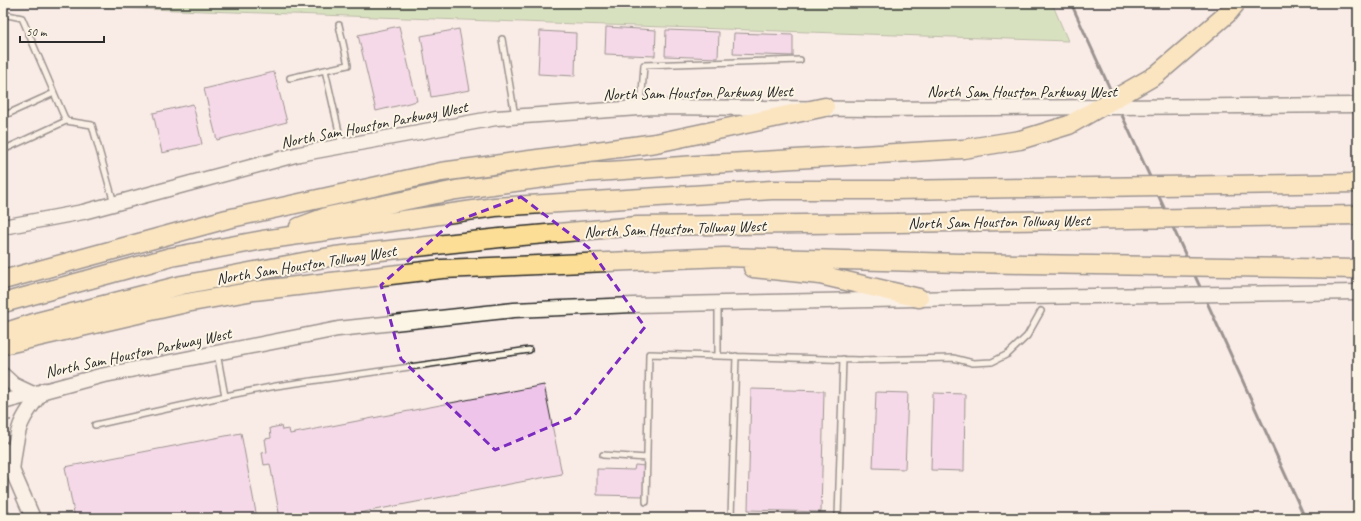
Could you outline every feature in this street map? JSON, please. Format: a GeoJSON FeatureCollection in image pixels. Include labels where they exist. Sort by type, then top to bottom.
{"type":"FeatureCollection","features":[{"type":"Feature","properties":{"kind":"highway"},"geometry":{"type":"LineString","coordinates":[[263,240],[329,216],[456,190],[581,173],[963,149],[1020,140],[1069,125],[1156,76],[1227,14],[1236,3]]}},
{"type":"Feature","properties":{"kind":"highway"},"geometry":{"type":"LineString","coordinates":[[10,278],[226,219],[441,172],[656,143],[825,107]]}},
{"type":"Feature","properties":{"kind":"highway","name":"North Sam Houston Tollway West"},"geometry":{"type":"LineString","coordinates":[[3,303],[171,257],[263,240],[495,206],[772,190],[894,190],[1358,183]]}},
{"type":"Feature","properties":{"kind":"highway","name":"North Sam Houston Tollway West"},"geometry":{"type":"LineString","coordinates":[[3,333],[40,329],[182,285],[335,256],[500,238],[637,226],[1358,215]]}},
{"type":"Feature","properties":{"kind":"highway"},"geometry":{"type":"LineString","coordinates":[[3,346],[40,329],[254,291],[442,269],[724,257],[962,263],[1358,269]]}},
{"type":"Feature","properties":{"kind":"highway"},"geometry":{"type":"LineString","coordinates":[[333,282],[725,265],[820,275],[919,298]]}},
{"type":"Feature","properties":{"kind":"main road","name":"North Sam Houston Parkway West"},"geometry":{"type":"LineString","coordinates":[[3,227],[84,212],[299,154],[496,118],[641,108],[825,107],[876,109],[1356,105]]}},
{"type":"Feature","properties":{"kind":"main road","name":"North Sam Houston Parkway West"},"geometry":{"type":"LineString","coordinates":[[4,409],[38,392],[100,376],[216,352],[338,329],[514,310],[919,298],[1358,292]]}},
{"type":"Feature","properties":{"kind":"main road"},"geometry":{"type":"LineString","coordinates":[[3,376],[14,385],[38,392],[20,424],[12,471]]}},
{"type":"Feature","properties":{"kind":"main road"},"geometry":{"type":"LineString","coordinates":[[3,449],[33,518]]}},
{"type":"Feature","properties":{"kind":"lane"},"geometry":{"type":"LineString","coordinates":[[3,14],[22,18],[66,121]]}},
{"type":"Feature","properties":{"kind":"lane"},"geometry":{"type":"LineString","coordinates":[[290,78],[348,65],[339,25]]}},
{"type":"Feature","properties":{"kind":"lane"},"geometry":{"type":"LineString","coordinates":[[502,39],[515,117]]}},
{"type":"Feature","properties":{"kind":"lane"},"geometry":{"type":"LineString","coordinates":[[641,108],[644,65],[800,60]]}},
{"type":"Feature","properties":{"kind":"lane"},"geometry":{"type":"LineString","coordinates":[[325,70],[342,146]]}},
{"type":"Feature","properties":{"kind":"lane"},"geometry":{"type":"LineString","coordinates":[[3,116],[54,94]]}},
{"type":"Feature","properties":{"kind":"lane"},"geometry":{"type":"LineString","coordinates":[[3,150],[66,121],[92,125],[114,204]]}},
{"type":"Feature","properties":{"kind":"lane"},"geometry":{"type":"LineString","coordinates":[[718,303],[718,356]]}},
{"type":"Feature","properties":{"kind":"lane"},"geometry":{"type":"LineString","coordinates":[[646,502],[649,354],[843,359],[953,358],[973,363],[992,362],[1008,354],[1027,336],[1041,311]]}},
{"type":"Feature","properties":{"kind":"lane"},"geometry":{"type":"LineString","coordinates":[[95,424],[276,386],[529,350]]}},
{"type":"Feature","properties":{"kind":"lane"},"geometry":{"type":"LineString","coordinates":[[216,352],[225,396]]}},
{"type":"Feature","properties":{"kind":"lane"},"geometry":{"type":"LineString","coordinates":[[731,517],[736,356]]}},
{"type":"Feature","properties":{"kind":"lane"},"geometry":{"type":"LineString","coordinates":[[838,517],[843,359]]}},
{"type":"Feature","properties":{"kind":"lane"},"geometry":{"type":"LineString","coordinates":[[603,455],[647,458]]}},
{"type":"Feature","properties":{"kind":"path"},"geometry":{"type":"LineString","coordinates":[[4,409],[7,419]]}},
{"type":"Feature","properties":{"kind":"highlighted area"},"geometry":{"type":"Polygon","coordinates":[[[521,197],[589,248],[645,327],[573,417],[495,450],[401,359],[381,285],[451,223],[521,197]]]}},
{"type":"Feature","properties":{"kind":"green space"},"geometry":{"type":"Polygon","coordinates":[[[3,3],[1052,3],[1068,41],[3,4],[3,3]]]}},
{"type":"Feature","properties":{"kind":"building"},"geometry":{"type":"Polygon","coordinates":[[[399,26],[417,101],[376,111],[358,35],[399,26]]]}},
{"type":"Feature","properties":{"kind":"building"},"geometry":{"type":"Polygon","coordinates":[[[606,27],[656,30],[655,56],[605,54],[606,27]]]}},
{"type":"Feature","properties":{"kind":"building"},"geometry":{"type":"Polygon","coordinates":[[[459,29],[470,90],[431,97],[421,36],[459,29]]]}},
{"type":"Feature","properties":{"kind":"building"},"geometry":{"type":"Polygon","coordinates":[[[666,30],[719,32],[718,58],[665,56],[666,30]]]}},
{"type":"Feature","properties":{"kind":"building"},"geometry":{"type":"Polygon","coordinates":[[[540,31],[576,33],[575,76],[538,74],[540,31]]]}},
{"type":"Feature","properties":{"kind":"building"},"geometry":{"type":"Polygon","coordinates":[[[734,33],[793,35],[793,56],[733,54],[734,33]]]}},
{"type":"Feature","properties":{"kind":"building"},"geometry":{"type":"Polygon","coordinates":[[[274,72],[287,122],[217,140],[204,89],[274,72]]]}},
{"type":"Feature","properties":{"kind":"building"},"geometry":{"type":"Polygon","coordinates":[[[193,104],[202,144],[162,153],[153,113],[193,104]]]}},
{"type":"Feature","properties":{"kind":"building"},"geometry":{"type":"Polygon","coordinates":[[[544,385],[562,474],[333,518],[280,518],[270,464],[264,465],[262,453],[267,452],[265,439],[271,438],[270,428],[281,426],[282,430],[289,429],[290,434],[544,385]]]}},
{"type":"Feature","properties":{"kind":"building"},"geometry":{"type":"Polygon","coordinates":[[[751,389],[824,391],[821,512],[748,510],[751,389]]]}},
{"type":"Feature","properties":{"kind":"building"},"geometry":{"type":"Polygon","coordinates":[[[876,392],[908,393],[905,469],[873,468],[876,392]]]}},
{"type":"Feature","properties":{"kind":"building"},"geometry":{"type":"Polygon","coordinates":[[[933,393],[965,394],[964,471],[931,470],[933,393]]]}},
{"type":"Feature","properties":{"kind":"building"},"geometry":{"type":"Polygon","coordinates":[[[241,433],[257,518],[75,518],[65,467],[241,433]]]}},
{"type":"Feature","properties":{"kind":"building"},"geometry":{"type":"Polygon","coordinates":[[[635,465],[645,466],[644,496],[597,495],[597,469],[634,470],[635,465]]]}},
{"type":"Feature","properties":{"kind":"railway"},"geometry":{"type":"LineString","coordinates":[[1071,3],[1305,518]]}}]}
